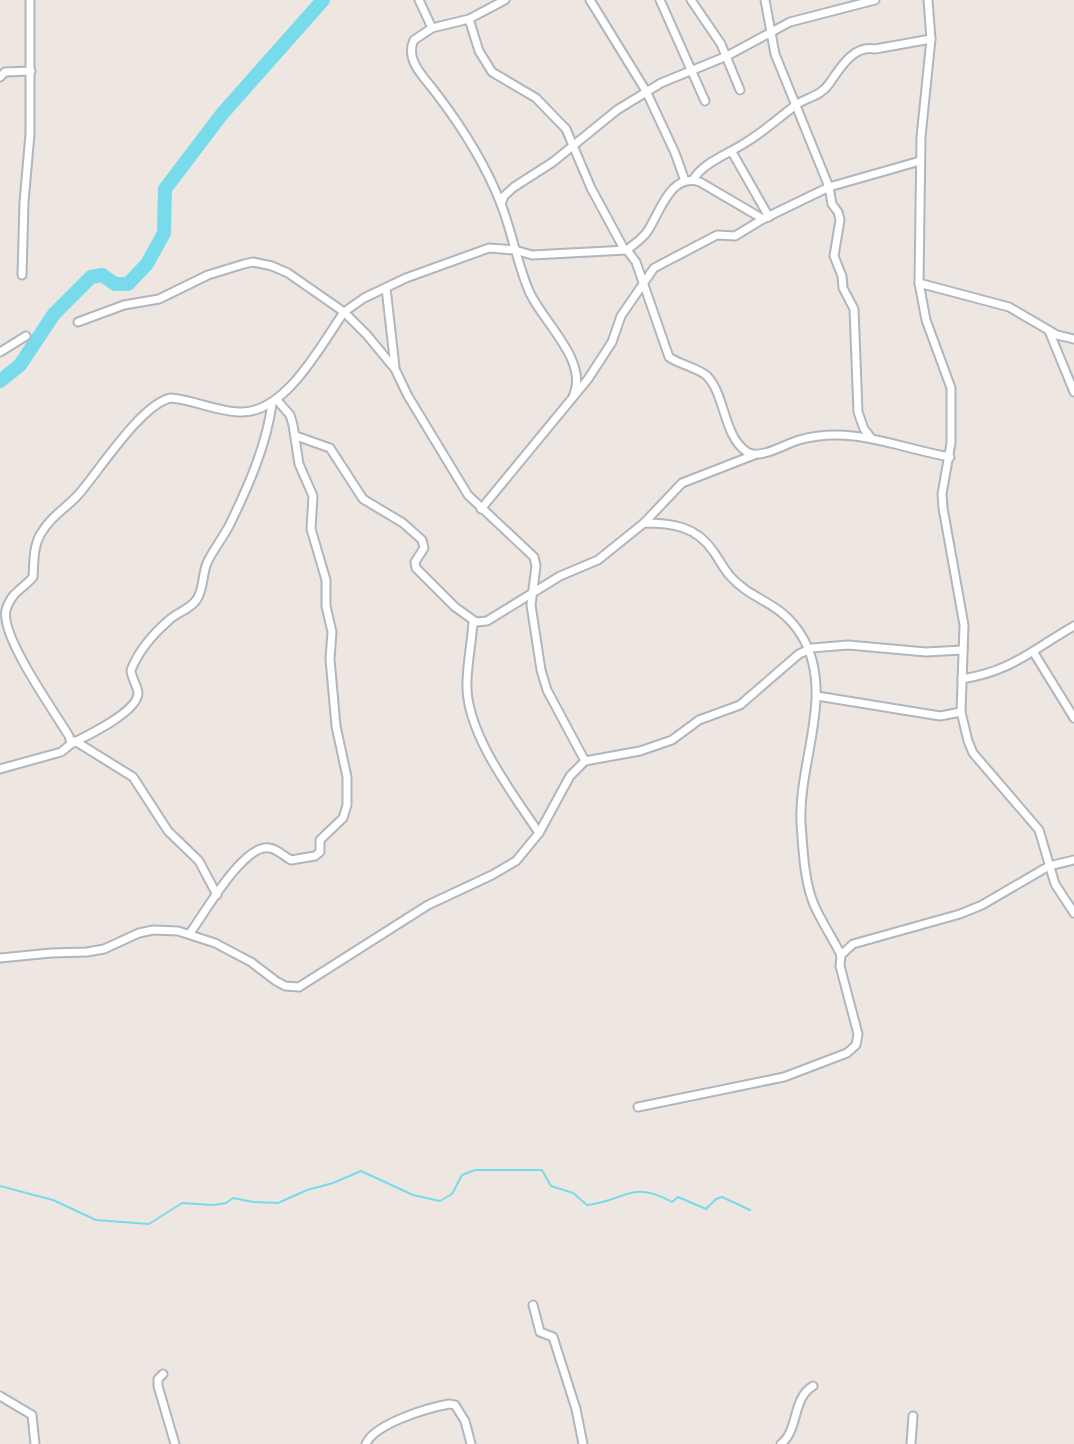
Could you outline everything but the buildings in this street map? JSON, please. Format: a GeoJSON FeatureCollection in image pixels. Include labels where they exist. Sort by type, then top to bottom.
{"type":"FeatureCollection","features":[{"type":"Feature","properties":{"kind":"street"},"geometry":{"type":"LineString","coordinates":[[22,275],[31,71],[30,0]]}},
{"type":"Feature","properties":{"kind":"street"},"geometry":{"type":"LineString","coordinates":[[419,0],[432,28]]}},
{"type":"Feature","properties":{"kind":"street"},"geometry":{"type":"LineString","coordinates":[[505,0],[469,19],[432,28],[411,44],[413,60],[476,151],[501,205],[531,296],[575,366],[578,382],[574,394]]}},
{"type":"Feature","properties":{"kind":"street"},"geometry":{"type":"LineString","coordinates":[[590,0],[646,91],[689,181],[766,218]]}},
{"type":"Feature","properties":{"kind":"street"},"geometry":{"type":"LineString","coordinates":[[660,0],[705,101]]}},
{"type":"Feature","properties":{"kind":"street"},"geometry":{"type":"LineString","coordinates":[[691,0],[727,56],[740,90]]}},
{"type":"Feature","properties":{"kind":"street"},"geometry":{"type":"LineString","coordinates":[[765,0],[770,34],[840,220],[834,256],[843,288],[854,309],[858,412],[871,438]]}},
{"type":"Feature","properties":{"kind":"street"},"geometry":{"type":"LineString","coordinates":[[501,205],[504,196],[514,187],[553,162],[600,122],[646,91],[692,68],[727,56],[805,17],[875,0]]}},
{"type":"Feature","properties":{"kind":"street"},"geometry":{"type":"LineString","coordinates":[[928,0],[931,39],[920,161],[919,283],[926,320],[951,388],[950,457],[942,494],[964,625],[961,712],[973,753],[1039,830],[1060,895],[1074,913]]}},
{"type":"Feature","properties":{"kind":"street"},"geometry":{"type":"LineString","coordinates":[[469,19],[479,51],[492,72],[542,103],[566,129],[591,188],[636,262],[669,357],[708,377],[741,446],[754,455]]}},
{"type":"Feature","properties":{"kind":"street"},"geometry":{"type":"LineString","coordinates":[[217,895],[199,861],[168,831],[133,777],[73,743],[13,646],[4,621],[5,613],[14,592],[33,577],[35,550],[46,525],[77,496],[138,421],[162,400],[184,399],[234,412],[255,411],[274,402],[295,381],[353,304],[489,248],[532,255],[626,250],[647,231],[672,190],[783,117],[795,105],[816,97],[855,53],[867,48],[931,39]]}},
{"type":"Feature","properties":{"kind":"street"},"geometry":{"type":"LineString","coordinates":[[0,77],[5,72],[31,71]]}},
{"type":"Feature","properties":{"kind":"street"},"geometry":{"type":"LineString","coordinates":[[732,152],[766,218]]}},
{"type":"Feature","properties":{"kind":"street"},"geometry":{"type":"LineString","coordinates":[[481,509],[597,366],[612,342],[621,316],[660,264],[717,235],[735,236],[829,187],[920,161]]}},
{"type":"Feature","properties":{"kind":"street"},"geometry":{"type":"LineString","coordinates":[[78,322],[124,305],[159,299],[208,275],[253,262],[288,273],[344,312],[395,369],[456,478],[481,509],[534,557],[536,566],[531,595],[541,670],[547,690],[585,761]]}},
{"type":"Feature","properties":{"kind":"street"},"geometry":{"type":"LineString","coordinates":[[919,283],[1009,307],[1049,331],[1074,339]]}},
{"type":"Feature","properties":{"kind":"street"},"geometry":{"type":"LineString","coordinates":[[386,288],[395,369]]}},
{"type":"Feature","properties":{"kind":"street"},"geometry":{"type":"LineString","coordinates":[[1049,331],[1074,392]]}},
{"type":"Feature","properties":{"kind":"street"},"geometry":{"type":"LineString","coordinates":[[0,352],[26,336]]}},
{"type":"Feature","properties":{"kind":"street"},"geometry":{"type":"LineString","coordinates":[[190,933],[241,862],[256,850],[271,848],[291,860],[315,856],[320,852],[320,840],[340,822],[347,805],[347,777],[338,742],[334,702],[330,659],[332,632],[326,606],[326,580],[313,537],[313,496],[299,464],[290,415],[274,402]]}},
{"type":"Feature","properties":{"kind":"street"},"geometry":{"type":"LineString","coordinates":[[0,769],[61,752],[134,703],[138,694],[131,670],[139,651],[169,620],[197,599],[206,565],[262,453],[274,402]]}},
{"type":"Feature","properties":{"kind":"street"},"geometry":{"type":"LineString","coordinates":[[296,436],[330,448],[363,499],[394,516],[422,540],[424,548],[415,562],[416,568],[473,621],[487,621],[560,576],[598,560],[644,523],[682,483],[754,455],[825,433],[871,438],[950,457]]}},
{"type":"Feature","properties":{"kind":"street"},"geometry":{"type":"LineString","coordinates":[[638,1107],[784,1077],[847,1053],[856,1045],[858,1034],[840,966],[841,955],[814,905],[808,881],[801,822],[805,761],[815,722],[817,696],[808,650],[779,608],[739,585],[701,536],[675,524],[644,523]]}},
{"type":"Feature","properties":{"kind":"street"},"geometry":{"type":"LineString","coordinates":[[473,621],[467,688],[472,715],[493,761],[539,833]]}},
{"type":"Feature","properties":{"kind":"street"},"geometry":{"type":"LineString","coordinates":[[962,679],[1001,671],[1074,626]]}},
{"type":"Feature","properties":{"kind":"street"},"geometry":{"type":"LineString","coordinates":[[0,958],[104,949],[130,936],[153,930],[190,933],[238,955],[285,986],[299,987],[428,905],[516,861],[539,833],[570,776],[585,761],[640,751],[672,740],[699,720],[740,705],[799,654],[808,650],[848,645],[926,652],[963,650]]}},
{"type":"Feature","properties":{"kind":"street"},"geometry":{"type":"LineString","coordinates":[[1034,653],[1074,718]]}},
{"type":"Feature","properties":{"kind":"street"},"geometry":{"type":"LineString","coordinates":[[817,696],[940,716],[961,712]]}},
{"type":"Feature","properties":{"kind":"street"},"geometry":{"type":"LineString","coordinates":[[841,955],[853,944],[982,905],[1049,866],[1074,860]]}},
{"type":"Feature","properties":{"kind":"street"},"geometry":{"type":"LineString","coordinates":[[533,1305],[540,1332],[553,1337],[557,1348],[583,1444]]}},
{"type":"Feature","properties":{"kind":"street"},"geometry":{"type":"LineString","coordinates":[[163,1374],[157,1380],[158,1386],[175,1444]]}},
{"type":"Feature","properties":{"kind":"street"},"geometry":{"type":"LineString","coordinates":[[781,1444],[788,1437],[805,1391],[813,1386]]}},
{"type":"Feature","properties":{"kind":"street"},"geometry":{"type":"LineString","coordinates":[[0,1396],[32,1415],[35,1444]]}},
{"type":"Feature","properties":{"kind":"street"},"geometry":{"type":"LineString","coordinates":[[366,1444],[373,1432],[383,1427],[449,1404],[460,1411],[471,1444]]}},
{"type":"Feature","properties":{"kind":"street"},"geometry":{"type":"LineString","coordinates":[[911,1444],[913,1416]]}},
{"type":"Feature","properties":{"kind":"waterway"},"geometry":{"type":"LineString","coordinates":[[0,381],[20,365],[54,314],[91,277],[102,275],[115,284],[128,284],[147,264],[164,233],[165,189],[222,114],[323,0]]}},
{"type":"Feature","properties":{"kind":"waterway"},"geometry":{"type":"LineString","coordinates":[[0,1186],[53,1200],[96,1220],[149,1224],[182,1203],[213,1205],[226,1203],[233,1198],[278,1203],[361,1171],[413,1195],[440,1201],[452,1194],[462,1175],[475,1170],[542,1170],[551,1186],[573,1193],[587,1205],[629,1193],[647,1192],[672,1202],[678,1197],[706,1209],[722,1197],[750,1210]]}}]}
